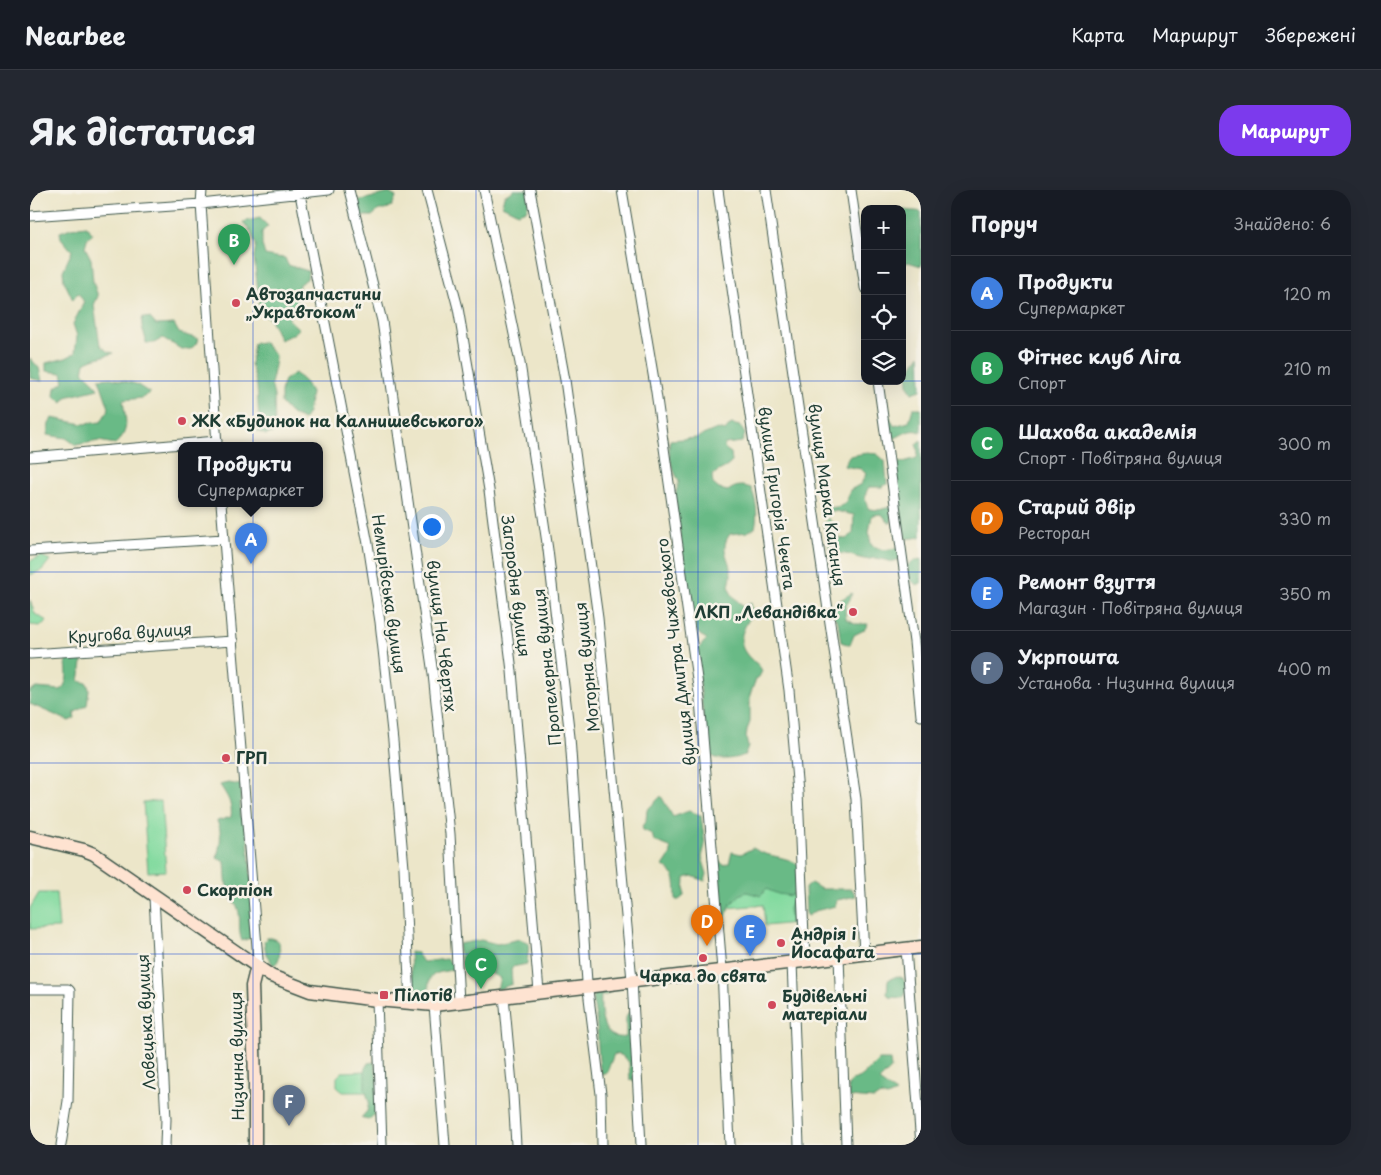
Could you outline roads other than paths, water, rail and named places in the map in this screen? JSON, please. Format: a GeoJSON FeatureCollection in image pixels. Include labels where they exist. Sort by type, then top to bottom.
{"type":"FeatureCollection","features":[{"type":"Feature","properties":{"kind":"street"},"geometry":{"type":"LineString","coordinates":[[202,190],[201,204],[217,442]]}},
{"type":"Feature","properties":{"kind":"street"},"geometry":{"type":"LineString","coordinates":[[30,216],[201,204],[329,190]]}},
{"type":"Feature","properties":{"kind":"street","name":"вулиця На Чвертях"},"geometry":{"type":"LineString","coordinates":[[349,190],[382,321],[433,674],[450,834],[459,1002]]}},
{"type":"Feature","properties":{"kind":"street","name":"Загородня вулиця"},"geometry":{"type":"LineString","coordinates":[[427,190],[458,308],[489,490],[512,671],[539,992]]}},
{"type":"Feature","properties":{"kind":"street","name":"Пропелерна вулиця"},"geometry":{"type":"LineString","coordinates":[[484,190],[520,363],[548,550],[570,737],[587,986],[601,1094],[602,1145]]}},
{"type":"Feature","properties":{"kind":"street","name":"Моторна вулиця"},"geometry":{"type":"LineString","coordinates":[[530,190],[565,380],[598,618],[632,980],[641,1145]]}},
{"type":"Feature","properties":{"kind":"street","name":"вулиця Дмитра Чижевського"},"geometry":{"type":"LineString","coordinates":[[622,190],[656,392],[700,700],[722,970],[730,1145]]}},
{"type":"Feature","properties":{"kind":"street","name":"вулиця Григорія Чечета"},"geometry":{"type":"LineString","coordinates":[[718,190],[789,690],[798,792],[800,1145]]}},
{"type":"Feature","properties":{"kind":"street","name":"вулиця Марка Каганця"},"geometry":{"type":"LineString","coordinates":[[766,190],[856,798],[864,954]]}},
{"type":"Feature","properties":{"kind":"street"},"geometry":{"type":"LineString","coordinates":[[851,190],[861,260]]}},
{"type":"Feature","properties":{"kind":"street","name":"Немирівська вулиця"},"geometry":{"type":"LineString","coordinates":[[300,194],[368,544],[380,622],[404,858],[410,1003]]}},
{"type":"Feature","properties":{"kind":"street"},"geometry":{"type":"LineString","coordinates":[[879,385],[914,642],[921,716]]}},
{"type":"Feature","properties":{"kind":"street"},"geometry":{"type":"LineString","coordinates":[[30,457],[178,446]]}},
{"type":"Feature","properties":{"kind":"street"},"geometry":{"type":"LineString","coordinates":[[221,507],[258,959],[257,966]]}},
{"type":"Feature","properties":{"kind":"street"},"geometry":{"type":"LineString","coordinates":[[30,551],[224,539]]}},
{"type":"Feature","properties":{"kind":"street","name":"Кругова вулиця"},"geometry":{"type":"LineString","coordinates":[[30,654],[233,641]]}},
{"type":"Feature","properties":{"kind":"street"},"geometry":{"type":"LineString","coordinates":[[30,837],[94,854],[270,976],[310,991],[377,1000],[434,1005],[921,947]]}},
{"type":"Feature","properties":{"kind":"street","name":"Ловецька вулиця"},"geometry":{"type":"LineString","coordinates":[[154,897],[166,1119],[165,1145]]}},
{"type":"Feature","properties":{"kind":"street"},"geometry":{"type":"LineString","coordinates":[[906,949],[921,1145]]}},
{"type":"Feature","properties":{"kind":"street"},"geometry":{"type":"LineString","coordinates":[[838,957],[846,1145]]}},
{"type":"Feature","properties":{"kind":"street","name":"Низинна вулиця"},"geometry":{"type":"LineString","coordinates":[[254,1145],[255,1080],[252,986],[257,966]]}},
{"type":"Feature","properties":{"kind":"street"},"geometry":{"type":"LineString","coordinates":[[30,989],[68,989],[70,991],[68,1100],[61,1145]]}},
{"type":"Feature","properties":{"kind":"street"},"geometry":{"type":"LineString","coordinates":[[504,996],[514,1095],[516,1145]]}},
{"type":"Feature","properties":{"kind":"street"},"geometry":{"type":"LineString","coordinates":[[377,1000],[382,1145]]}},
{"type":"Feature","properties":{"kind":"street"},"geometry":{"type":"LineString","coordinates":[[434,1005],[445,1145]]}},
{"type":"Feature","properties":{"kind":"place","name":"Фітнес клуб Ліга"},"geometry":{"type":"Point","coordinates":[234,265]}},
{"type":"Feature","properties":{"kind":"place","name":"Автозапчастини „Укравтоком“"},"geometry":{"type":"Point","coordinates":[236,303]}},
{"type":"Feature","properties":{"kind":"place","name":"ЖК «Будинок на Калнишевського»"},"geometry":{"type":"Point","coordinates":[182,421]}},
{"type":"Feature","properties":{"kind":"place","name":"Продукти"},"geometry":{"type":"Point","coordinates":[251,564]}},
{"type":"Feature","properties":{"kind":"place","name":"ЛКП „Левандівка“"},"geometry":{"type":"Point","coordinates":[853,612]}},
{"type":"Feature","properties":{"kind":"place","name":"ГРП"},"geometry":{"type":"Point","coordinates":[226,758]}},
{"type":"Feature","properties":{"kind":"place","name":"Скорпіон"},"geometry":{"type":"Point","coordinates":[187,890]}},
{"type":"Feature","properties":{"kind":"place","name":"Андрія і Йосафата"},"geometry":{"type":"Point","coordinates":[781,943]}},
{"type":"Feature","properties":{"kind":"place","name":"Старий двір"},"geometry":{"type":"Point","coordinates":[707,946]}},
{"type":"Feature","properties":{"kind":"place","name":"Ремонт взуття"},"geometry":{"type":"Point","coordinates":[750,956]}},
{"type":"Feature","properties":{"kind":"place","name":"Чарка до свята"},"geometry":{"type":"Point","coordinates":[703,958]}},
{"type":"Feature","properties":{"kind":"place","name":"Шахова академія"},"geometry":{"type":"Point","coordinates":[481,989]}},
{"type":"Feature","properties":{"kind":"place","name":"Пілотів"},"geometry":{"type":"Point","coordinates":[384,995]}},
{"type":"Feature","properties":{"kind":"place","name":"Будівельні матеріали"},"geometry":{"type":"Point","coordinates":[772,1005]}},
{"type":"Feature","properties":{"kind":"place","name":"Укрпошта"},"geometry":{"type":"Point","coordinates":[289,1126]}}]}
